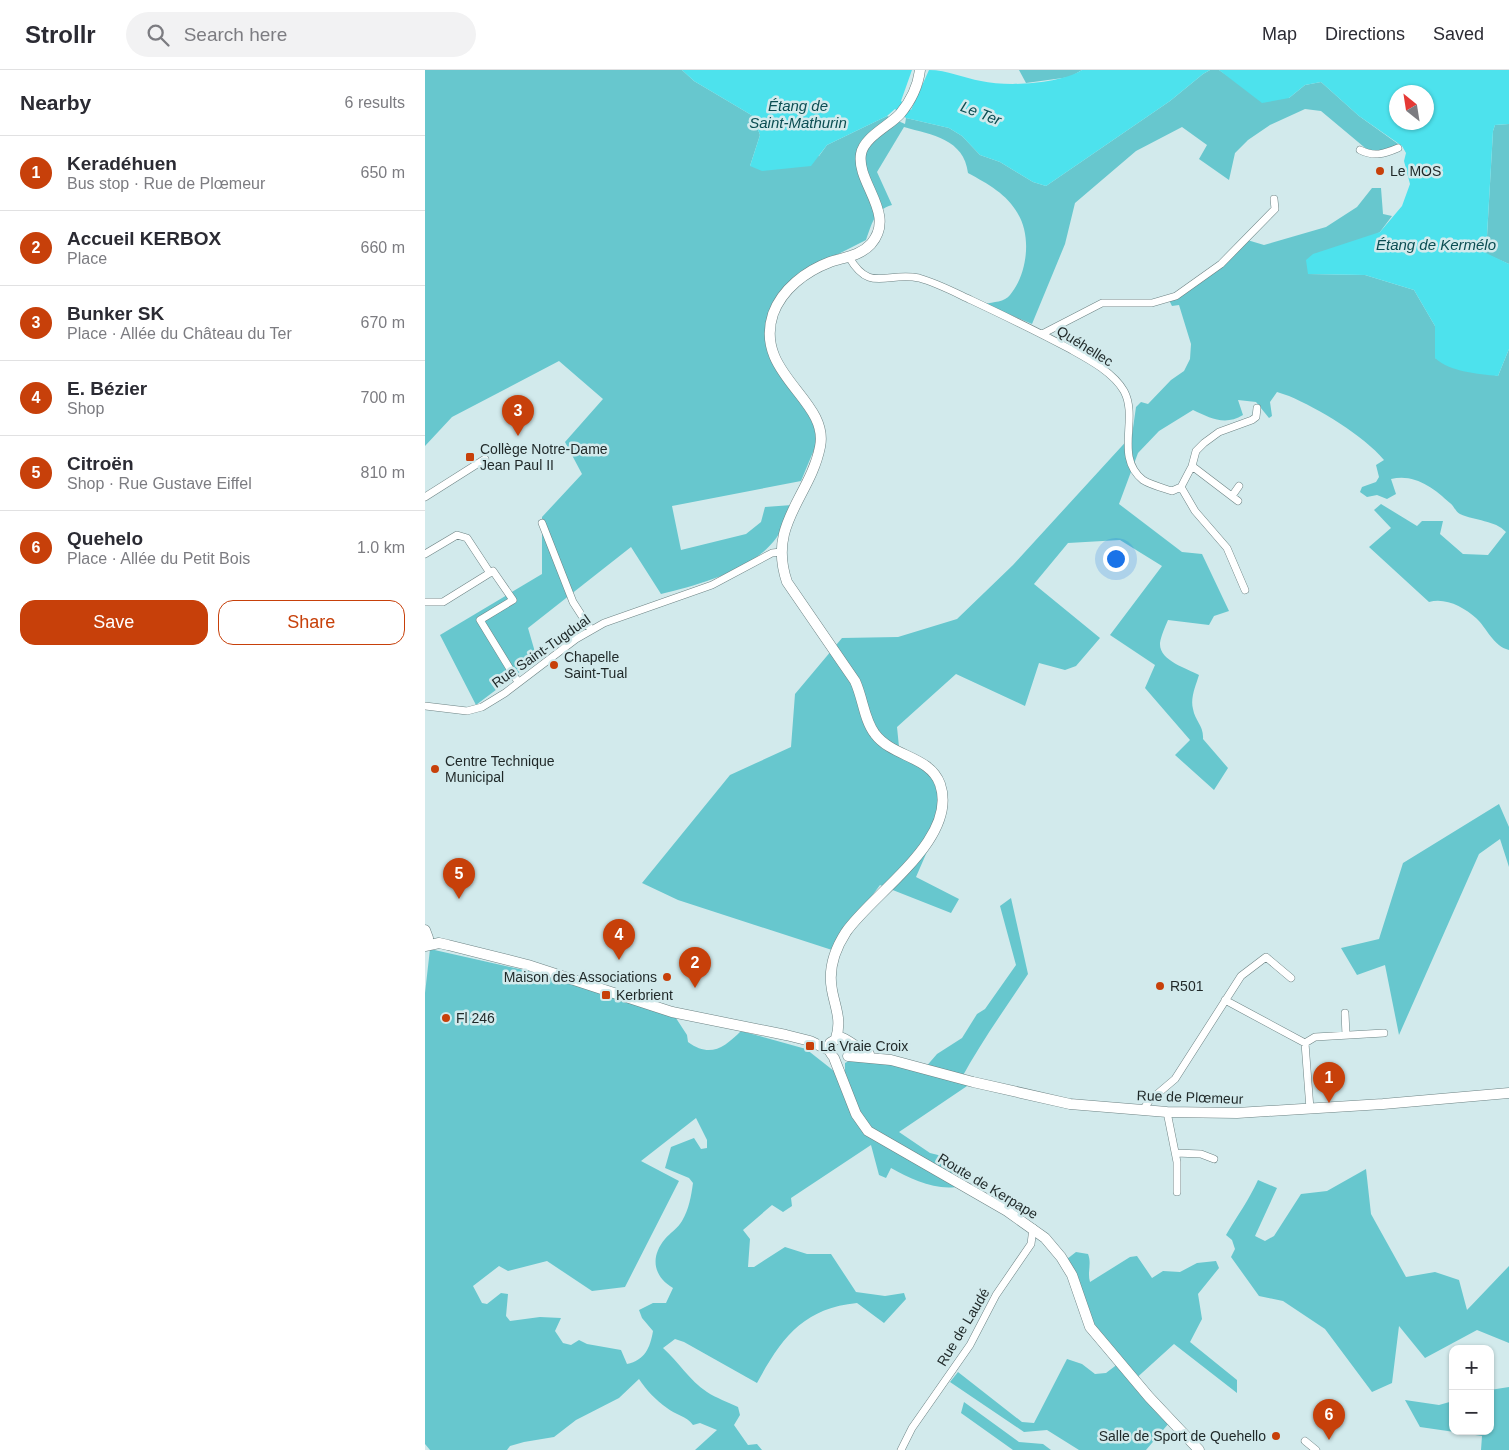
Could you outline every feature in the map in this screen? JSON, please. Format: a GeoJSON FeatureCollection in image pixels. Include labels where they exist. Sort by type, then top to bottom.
{"type":"FeatureCollection","features":[{"type":"Feature","properties":{"kind":"main road"},"geometry":{"type":"LineString","coordinates":[[837,1050],[839,1020],[831,979],[834,960],[847,932],[929,840],[941,815],[941,791],[937,778],[927,767],[888,746],[876,735],[869,722],[862,695],[855,682],[787,582],[781,552],[784,532],[818,454],[821,435],[813,414],[787,379],[773,356],[770,341],[771,322],[779,300],[800,278],[820,266],[849,257],[870,245],[876,235],[879,221],[874,199],[862,167],[861,154],[869,141],[899,114],[907,104],[920,70]]}},
{"type":"Feature","properties":{"kind":"main road"},"geometry":{"type":"LineString","coordinates":[[426,936],[439,943],[528,966],[672,1012],[809,1041],[837,1050]]}},
{"type":"Feature","properties":{"kind":"main road"},"geometry":{"type":"LineString","coordinates":[[834,960],[836,993],[849,1042]]}},
{"type":"Feature","properties":{"kind":"main road"},"geometry":{"type":"LineString","coordinates":[[837,1050],[849,1042]]}},
{"type":"Feature","properties":{"kind":"main road"},"geometry":{"type":"LineString","coordinates":[[837,1050],[849,1042]]}},
{"type":"Feature","properties":{"kind":"main road","name":"Rue de Plœmeur"},"geometry":{"type":"LineString","coordinates":[[849,1042],[875,1057]]}},
{"type":"Feature","properties":{"kind":"main road","name":"Rue de Plœmeur"},"geometry":{"type":"LineString","coordinates":[[837,1050],[875,1057],[1070,1104],[1167,1112],[1229,1114],[1509,1093]]}},
{"type":"Feature","properties":{"kind":"main road","name":"Route de Kerpape"},"geometry":{"type":"LineString","coordinates":[[837,1050],[856,1114],[868,1132],[1007,1211],[1045,1238],[1061,1256],[1072,1275],[1090,1327],[1149,1397],[1199,1450]]}},
{"type":"Feature","properties":{"kind":"street"},"geometry":{"type":"LineString","coordinates":[[1360,150],[1369,154],[1383,154],[1397,148]]}},
{"type":"Feature","properties":{"kind":"street"},"geometry":{"type":"LineString","coordinates":[[1042,334],[1103,303],[1152,303],[1176,296],[1221,264],[1275,209],[1274,199]]}},
{"type":"Feature","properties":{"kind":"street","name":"Quéhellec"},"geometry":{"type":"LineString","coordinates":[[849,257],[860,274],[865,276],[911,277],[931,282],[1042,334],[1089,360],[1110,375],[1123,390],[1130,409],[1127,445],[1130,462],[1143,480],[1171,491],[1181,487]]}},
{"type":"Feature","properties":{"kind":"street"},"geometry":{"type":"LineString","coordinates":[[1245,590],[1227,548],[1195,511],[1181,487],[1192,466],[1196,451],[1219,432],[1252,420],[1256,417],[1257,408]]}},
{"type":"Feature","properties":{"kind":"street"},"geometry":{"type":"LineString","coordinates":[[425,497],[485,459]]}},
{"type":"Feature","properties":{"kind":"street"},"geometry":{"type":"LineString","coordinates":[[1192,466],[1238,501]]}},
{"type":"Feature","properties":{"kind":"street"},"geometry":{"type":"LineString","coordinates":[[1232,496],[1239,486]]}},
{"type":"Feature","properties":{"kind":"street"},"geometry":{"type":"LineString","coordinates":[[542,523],[573,602],[591,630]]}},
{"type":"Feature","properties":{"kind":"street"},"geometry":{"type":"LineString","coordinates":[[425,554],[457,535],[467,538],[490,573]]}},
{"type":"Feature","properties":{"kind":"street","name":"Rue Saint-Tugdual"},"geometry":{"type":"LineString","coordinates":[[425,706],[467,711],[482,707],[591,630],[641,608],[712,585],[772,553],[781,552]]}},
{"type":"Feature","properties":{"kind":"street"},"geometry":{"type":"LineString","coordinates":[[425,602],[443,602],[493,571],[513,600],[480,620],[519,682]]}},
{"type":"Feature","properties":{"kind":"street"},"geometry":{"type":"LineString","coordinates":[[1143,1110],[1149,1101],[1160,1094],[1183,1067],[1241,976],[1266,958],[1291,978]]}},
{"type":"Feature","properties":{"kind":"street"},"geometry":{"type":"LineString","coordinates":[[1225,1000],[1305,1043]]}},
{"type":"Feature","properties":{"kind":"street"},"geometry":{"type":"LineString","coordinates":[[1345,1013],[1346,1035]]}},
{"type":"Feature","properties":{"kind":"street"},"geometry":{"type":"LineString","coordinates":[[1305,1043],[1315,1037],[1384,1033]]}},
{"type":"Feature","properties":{"kind":"street"},"geometry":{"type":"LineString","coordinates":[[1305,1043],[1309,1109]]}},
{"type":"Feature","properties":{"kind":"street"},"geometry":{"type":"LineString","coordinates":[[1156,1111],[1160,1094]]}},
{"type":"Feature","properties":{"kind":"street"},"geometry":{"type":"LineString","coordinates":[[1167,1112],[1176,1153],[1177,1192]]}},
{"type":"Feature","properties":{"kind":"street"},"geometry":{"type":"LineString","coordinates":[[1176,1153],[1201,1154],[1214,1159]]}},
{"type":"Feature","properties":{"kind":"street","name":"Rue de Laudé"},"geometry":{"type":"LineString","coordinates":[[901,1450],[911,1428],[970,1345],[996,1295],[1031,1244],[1033,1228]]}},
{"type":"Feature","properties":{"kind":"street"},"geometry":{"type":"LineString","coordinates":[[1031,1244],[1045,1238]]}},
{"type":"Feature","properties":{"kind":"street"},"geometry":{"type":"LineString","coordinates":[[1305,1442],[1317,1450]]}},
{"type":"Feature","properties":{"kind":"shaded area"},"geometry":{"type":"Polygon","coordinates":[[[425,70],[682,70],[694,81],[753,116],[760,135],[750,166],[819,156],[827,145],[887,116],[905,124],[906,118],[949,128],[962,136],[980,155],[1000,162],[1033,182],[1046,186],[1170,101],[1210,70],[1219,70],[1240,84],[1289,98],[1305,85],[1321,82],[1359,116],[1401,146],[1394,146],[1383,154],[1370,152],[1321,111],[1305,109],[1270,125],[1248,140],[1235,153],[1229,180],[1199,159],[1207,145],[1182,127],[1136,151],[1075,203],[1065,244],[1032,324],[985,304],[1008,297],[1016,287],[1024,267],[1026,256],[1025,234],[1014,207],[996,190],[968,173],[960,153],[945,140],[904,127],[877,172],[892,205],[877,214],[866,240],[795,276],[768,318],[771,352],[813,421],[818,440],[801,481],[672,506],[681,550],[746,534],[761,522],[765,507],[792,505],[777,537],[767,549],[740,567],[708,581],[661,594],[631,547],[528,628],[537,659],[476,705],[440,635],[542,574],[542,517],[582,474],[565,442],[603,399],[559,361],[452,417],[425,446],[425,70]]]}},
{"type":"Feature","properties":{"kind":"shaded area"},"geometry":{"type":"Polygon","coordinates":[[[1019,70],[1082,70],[1070,77],[1026,83],[1019,70]]]}},
{"type":"Feature","properties":{"kind":"shaded area"},"geometry":{"type":"Polygon","coordinates":[[[1509,124],[1509,264],[1486,254],[1493,131],[1495,125],[1509,124]]]}},
{"type":"Feature","properties":{"kind":"shaded area"},"geometry":{"type":"Polygon","coordinates":[[[1372,188],[1381,188],[1383,214],[1392,216],[1380,232],[1308,274],[1365,275],[1414,290],[1435,326],[1435,358],[1498,376],[1509,349],[1509,650],[1499,645],[1480,622],[1466,610],[1448,602],[1429,602],[1369,547],[1391,528],[1374,510],[1381,504],[1417,526],[1422,521],[1443,521],[1440,534],[1463,554],[1488,555],[1506,532],[1501,528],[1491,523],[1460,514],[1430,487],[1408,478],[1391,479],[1396,494],[1387,499],[1377,495],[1367,497],[1360,492],[1362,487],[1376,482],[1379,477],[1376,465],[1384,460],[1353,432],[1314,408],[1289,396],[1277,392],[1270,402],[1272,416],[1269,418],[1256,402],[1238,400],[1243,415],[1230,420],[1218,420],[1193,410],[1159,431],[1138,453],[1119,504],[1182,552],[1202,554],[1229,611],[1214,616],[1209,625],[1168,620],[1160,643],[1164,655],[1181,667],[1199,675],[1193,696],[1192,705],[1194,713],[1202,731],[1203,739],[1228,768],[1214,790],[1175,755],[1190,740],[1145,688],[1155,665],[1110,635],[1162,566],[1120,540],[1068,543],[1034,584],[1100,638],[1076,666],[1065,670],[1039,663],[1025,706],[956,674],[897,727],[899,747],[943,785],[939,824],[916,877],[959,899],[951,913],[880,885],[832,950],[678,900],[642,883],[730,775],[791,747],[795,694],[842,638],[898,637],[957,619],[1013,565],[1132,435],[1136,407],[1141,402],[1148,404],[1171,380],[1184,371],[1190,359],[1191,344],[1179,305],[1172,306],[1169,300],[1204,277],[1244,239],[1264,245],[1326,227],[1357,207],[1372,188]]]}},
{"type":"Feature","properties":{"kind":"shaded area"},"geometry":{"type":"Polygon","coordinates":[[[1499,804],[1509,827],[1509,867],[1500,839],[1479,854],[1399,1035],[1385,965],[1357,975],[1341,948],[1379,939],[1403,863],[1499,804]]]}},
{"type":"Feature","properties":{"kind":"shaded area"},"geometry":{"type":"Polygon","coordinates":[[[1011,898],[1028,974],[961,1079],[973,1082],[899,1132],[930,1153],[942,1156],[961,1186],[934,1186],[891,1168],[886,1178],[879,1175],[871,1145],[791,1198],[792,1206],[783,1212],[772,1205],[743,1230],[750,1239],[748,1267],[754,1267],[785,1247],[807,1254],[831,1254],[856,1292],[885,1296],[904,1293],[906,1299],[884,1323],[857,1303],[822,1311],[796,1328],[785,1340],[757,1383],[684,1342],[675,1339],[663,1348],[707,1392],[738,1407],[740,1415],[734,1425],[748,1445],[757,1444],[762,1450],[695,1450],[717,1430],[700,1423],[693,1425],[670,1410],[652,1395],[639,1379],[619,1398],[576,1420],[554,1437],[524,1442],[510,1446],[507,1450],[430,1450],[425,1444],[425,993],[430,949],[577,982],[672,1012],[687,1035],[688,1042],[703,1049],[710,1050],[723,1046],[741,1031],[806,1049],[839,1075],[845,1073],[845,1063],[853,1059],[924,1069],[937,1054],[962,1038],[977,1014],[985,1009],[1016,965],[1000,906],[1011,898]],[[696,1118],[641,1161],[679,1181],[625,1287],[592,1291],[547,1261],[508,1271],[499,1266],[473,1286],[482,1303],[487,1304],[501,1293],[508,1294],[506,1316],[510,1321],[540,1317],[561,1318],[555,1331],[563,1343],[571,1345],[579,1340],[587,1344],[621,1350],[627,1364],[638,1360],[646,1352],[653,1331],[642,1318],[639,1310],[653,1303],[666,1303],[673,1288],[661,1278],[658,1272],[656,1266],[657,1253],[667,1237],[682,1221],[689,1203],[693,1183],[689,1178],[665,1168],[671,1147],[694,1138],[701,1149],[707,1148],[707,1140],[696,1118]]]}},
{"type":"Feature","properties":{"kind":"shaded area"},"geometry":{"type":"Polygon","coordinates":[[[1366,1169],[1371,1214],[1406,1277],[1435,1272],[1459,1280],[1467,1310],[1509,1266],[1509,1343],[1477,1330],[1425,1358],[1399,1326],[1392,1383],[1372,1392],[1325,1329],[1283,1301],[1259,1296],[1231,1257],[1235,1249],[1232,1240],[1226,1235],[1258,1180],[1277,1188],[1255,1236],[1265,1241],[1274,1236],[1301,1194],[1327,1191],[1366,1169]]]}},
{"type":"Feature","properties":{"kind":"shaded area"},"geometry":{"type":"Polygon","coordinates":[[[1076,1252],[1088,1254],[1090,1282],[1130,1257],[1137,1256],[1152,1278],[1163,1271],[1180,1272],[1197,1263],[1216,1261],[1219,1268],[1198,1294],[1202,1319],[1190,1342],[1237,1380],[1237,1393],[1174,1344],[1132,1382],[1169,1423],[1146,1450],[1079,1450],[1047,1430],[1024,1432],[950,1382],[958,1372],[1022,1422],[1034,1423],[1067,1359],[1082,1364],[1095,1374],[1106,1373],[1123,1360],[1089,1316],[1081,1286],[1067,1259],[1076,1252]]]}},
{"type":"Feature","properties":{"kind":"shaded area"},"geometry":{"type":"Polygon","coordinates":[[[1509,1387],[1509,1450],[1481,1450],[1482,1436],[1475,1435],[1494,1435],[1494,1389],[1509,1387]]]}},
{"type":"Feature","properties":{"kind":"shaded area"},"geometry":{"type":"Polygon","coordinates":[[[1405,1400],[1439,1405],[1449,1402],[1449,1431],[1420,1427],[1405,1400]]]}},
{"type":"Feature","properties":{"kind":"shaded area"},"geometry":{"type":"Polygon","coordinates":[[[964,1402],[1019,1442],[1043,1444],[1051,1450],[1013,1450],[961,1413],[964,1402]]]}},
{"type":"Feature","properties":{"kind":"water"},"geometry":{"type":"Polygon","coordinates":[[[682,70],[912,70],[901,101],[911,110],[929,70],[942,71],[992,83],[1019,84],[1047,81],[1072,75],[1082,70],[1210,70],[1170,101],[1046,186],[1033,182],[1000,162],[980,155],[962,136],[949,128],[906,118],[895,109],[887,116],[827,145],[811,166],[762,171],[750,166],[760,135],[753,116],[694,81],[682,70]]]}},
{"type":"Feature","properties":{"kind":"water","name":"Étang de Kermélo"},"geometry":{"type":"Polygon","coordinates":[[[1219,70],[1509,70],[1509,124],[1495,125],[1493,131],[1486,253],[1509,264],[1509,349],[1498,376],[1456,369],[1441,363],[1435,358],[1435,326],[1414,290],[1365,275],[1308,274],[1306,260],[1313,254],[1380,232],[1402,206],[1410,184],[1404,161],[1406,153],[1402,146],[1359,116],[1321,82],[1305,85],[1289,98],[1262,103],[1219,70]]]}},
{"type":"Feature","properties":{"kind":"place","name":"Le MOS"},"geometry":{"type":"Point","coordinates":[1380,171]}},
{"type":"Feature","properties":{"kind":"place","name":"Bunker SK"},"geometry":{"type":"Point","coordinates":[518,436]}},
{"type":"Feature","properties":{"kind":"place","name":"Collège Notre-Dame Jean Paul II"},"geometry":{"type":"Point","coordinates":[470,457]}},
{"type":"Feature","properties":{"kind":"place","name":"Chapelle Saint-Tual"},"geometry":{"type":"Point","coordinates":[554,665]}},
{"type":"Feature","properties":{"kind":"place","name":"Centre Technique Municipal"},"geometry":{"type":"Point","coordinates":[435,769]}},
{"type":"Feature","properties":{"kind":"place","name":"Citroën"},"geometry":{"type":"Point","coordinates":[459,899]}},
{"type":"Feature","properties":{"kind":"place","name":"E. Bézier"},"geometry":{"type":"Point","coordinates":[619,960]}},
{"type":"Feature","properties":{"kind":"place","name":"Maison des Associations"},"geometry":{"type":"Point","coordinates":[667,977]}},
{"type":"Feature","properties":{"kind":"place","name":"R501"},"geometry":{"type":"Point","coordinates":[1160,986]}},
{"type":"Feature","properties":{"kind":"place","name":"Accueil KERBOX"},"geometry":{"type":"Point","coordinates":[695,988]}},
{"type":"Feature","properties":{"kind":"place","name":"Kerbrient"},"geometry":{"type":"Point","coordinates":[606,995]}},
{"type":"Feature","properties":{"kind":"place","name":"Fl 246"},"geometry":{"type":"Point","coordinates":[446,1018]}},
{"type":"Feature","properties":{"kind":"place","name":"La Vraie Croix"},"geometry":{"type":"Point","coordinates":[810,1046]}},
{"type":"Feature","properties":{"kind":"place","name":"Keradéhuen"},"geometry":{"type":"Point","coordinates":[1329,1103]}},
{"type":"Feature","properties":{"kind":"place","name":"Salle de Sport de Quehello"},"geometry":{"type":"Point","coordinates":[1276,1436]}},
{"type":"Feature","properties":{"kind":"place","name":"Quehelo"},"geometry":{"type":"Point","coordinates":[1329,1440]}},
{"type":"Feature","properties":{"kind":"water label","name":"Le Ter"},"geometry":{"type":"Point","coordinates":[981,113]}},
{"type":"Feature","properties":{"kind":"water label","name":"Étang de Saint-Mathurin"},"geometry":{"type":"Point","coordinates":[798,114]}}]}
